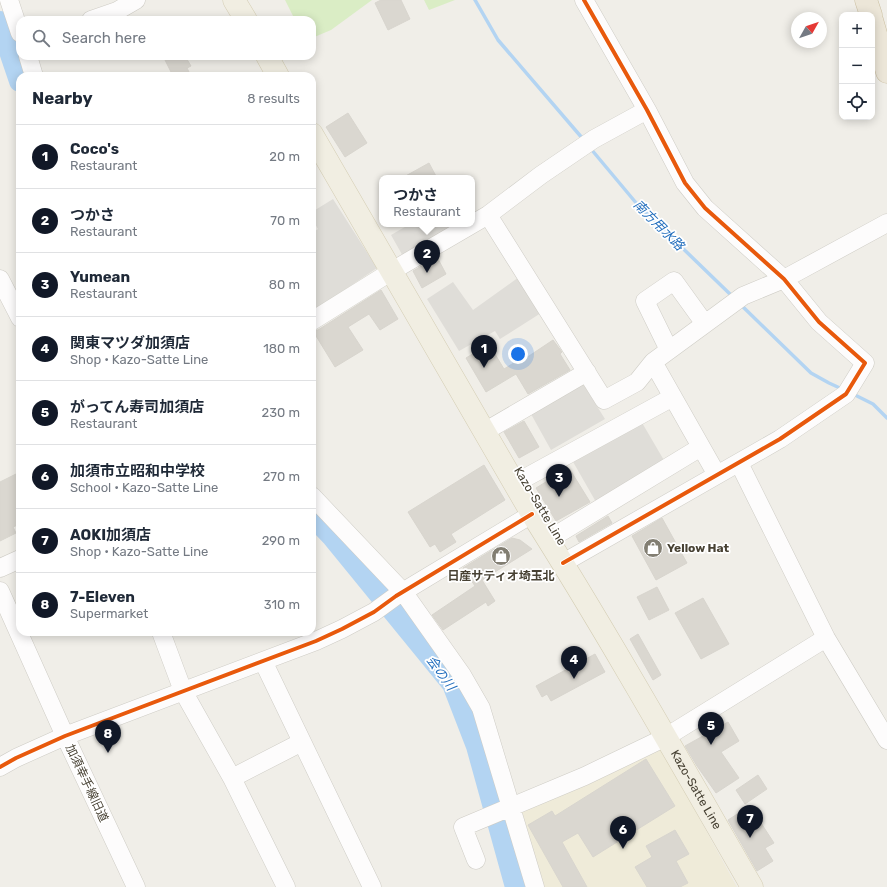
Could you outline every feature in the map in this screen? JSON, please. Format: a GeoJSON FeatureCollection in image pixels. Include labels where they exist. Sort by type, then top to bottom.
{"type":"FeatureCollection","features":[{"type":"Feature","properties":{"kind":"highway"},"geometry":{"type":"LineString","coordinates":[[866,0],[870,12]]}},
{"type":"Feature","properties":{"kind":"highway"},"geometry":{"type":"LineString","coordinates":[[875,30],[887,72]]}},
{"type":"Feature","properties":{"kind":"main road"},"geometry":{"type":"LineString","coordinates":[[234,0],[244,16]]}},
{"type":"Feature","properties":{"kind":"main road"},"geometry":{"type":"LineString","coordinates":[[269,60],[276,72]]}},
{"type":"Feature","properties":{"kind":"main road","name":"Kazo-Satte Line"},"geometry":{"type":"LineString","coordinates":[[316,141],[514,484],[563,563],[666,737],[752,887]]}},
{"type":"Feature","properties":{"kind":"street"},"geometry":{"type":"LineString","coordinates":[[9,0],[16,21]]}},
{"type":"Feature","properties":{"kind":"street"},"geometry":{"type":"LineString","coordinates":[[103,16],[116,11],[136,0]]}},
{"type":"Feature","properties":{"kind":"street"},"geometry":{"type":"LineString","coordinates":[[563,563],[780,439],[846,394],[865,363],[819,322],[784,280],[705,208],[685,183],[647,110],[584,0]]}},
{"type":"Feature","properties":{"kind":"street"},"geometry":{"type":"LineString","coordinates":[[29,60],[33,72]]}},
{"type":"Feature","properties":{"kind":"street"},"geometry":{"type":"LineString","coordinates":[[475,223],[488,215],[541,175],[594,139],[647,110]]}},
{"type":"Feature","properties":{"kind":"street"},"geometry":{"type":"LineString","coordinates":[[488,215],[604,400],[637,382],[653,362],[743,296],[784,280],[887,223]]}},
{"type":"Feature","properties":{"kind":"street"},"geometry":{"type":"LineString","coordinates":[[316,318],[392,271],[467,227]]}},
{"type":"Feature","properties":{"kind":"street"},"geometry":{"type":"LineString","coordinates":[[0,279],[16,310]]}},
{"type":"Feature","properties":{"kind":"street"},"geometry":{"type":"LineString","coordinates":[[669,350],[645,301],[674,281],[705,324]]}},
{"type":"Feature","properties":{"kind":"street"},"geometry":{"type":"LineString","coordinates":[[653,362],[717,475]]}},
{"type":"Feature","properties":{"kind":"street"},"geometry":{"type":"LineString","coordinates":[[484,432],[587,372]]}},
{"type":"Feature","properties":{"kind":"street"},"geometry":{"type":"LineString","coordinates":[[514,484],[673,397]]}},
{"type":"Feature","properties":{"kind":"street"},"geometry":{"type":"LineString","coordinates":[[548,540],[701,447]]}},
{"type":"Feature","properties":{"kind":"street"},"geometry":{"type":"LineString","coordinates":[[739,463],[826,638],[887,740]]}},
{"type":"Feature","properties":{"kind":"street"},"geometry":{"type":"LineString","coordinates":[[316,500],[400,595],[462,675],[481,708],[536,887]]}},
{"type":"Feature","properties":{"kind":"street"},"geometry":{"type":"LineString","coordinates":[[0,767],[16,758],[65,736],[316,641],[342,629],[374,612],[532,514]]}},
{"type":"Feature","properties":{"kind":"street"},"geometry":{"type":"LineString","coordinates":[[0,568],[16,561]]}},
{"type":"Feature","properties":{"kind":"street","name":"加須幸手線旧道"},"geometry":{"type":"LineString","coordinates":[[0,591],[16,627]]}},
{"type":"Feature","properties":{"kind":"street","name":"加須幸手線旧道"},"geometry":{"type":"LineString","coordinates":[[20,636],[136,887]]}},
{"type":"Feature","properties":{"kind":"street"},"geometry":{"type":"LineString","coordinates":[[162,636],[183,691],[232,778],[286,887]]}},
{"type":"Feature","properties":{"kind":"street"},"geometry":{"type":"LineString","coordinates":[[476,860],[463,827],[585,776],[666,737],[826,638]]}},
{"type":"Feature","properties":{"kind":"street"},"geometry":{"type":"LineString","coordinates":[[263,661],[372,887]]}},
{"type":"Feature","properties":{"kind":"street"},"geometry":{"type":"LineString","coordinates":[[232,778],[302,742]]}},
{"type":"Feature","properties":{"kind":"shaded area"},"geometry":{"type":"Polygon","coordinates":[[[333,199],[377,268],[316,309],[316,230],[318,229],[316,226],[316,210],[333,199]]]}},
{"type":"Feature","properties":{"kind":"shaded area"},"geometry":{"type":"Polygon","coordinates":[[[405,227],[454,227],[404,258],[391,235],[405,227]]]}},
{"type":"Feature","properties":{"kind":"shaded area"},"geometry":{"type":"Polygon","coordinates":[[[519,277],[541,313],[500,339],[495,331],[459,351],[427,299],[453,282],[473,310],[519,277]]]}},
{"type":"Feature","properties":{"kind":"shaded area"},"geometry":{"type":"Polygon","coordinates":[[[583,384],[605,419],[551,450],[531,414],[583,384]]]}},
{"type":"Feature","properties":{"kind":"shaded area"},"geometry":{"type":"Polygon","coordinates":[[[641,421],[665,462],[596,502],[572,460],[641,421]]]}},
{"type":"Feature","properties":{"kind":"shaded area"},"geometry":{"type":"Polygon","coordinates":[[[659,745],[737,887],[542,887],[518,811],[659,745]]]}},
{"type":"Feature","properties":{"kind":"green space"},"geometry":{"type":"Polygon","coordinates":[[[285,0],[372,0],[331,30],[316,36],[316,16],[293,16],[285,0]]]}},
{"type":"Feature","properties":{"kind":"green space"},"geometry":{"type":"Polygon","coordinates":[[[424,0],[455,0],[429,10],[424,0]]]}},
{"type":"Feature","properties":{"kind":"building"},"geometry":{"type":"Polygon","coordinates":[[[381,0],[401,0],[410,19],[388,30],[375,3],[381,0]]]}},
{"type":"Feature","properties":{"kind":"building"},"geometry":{"type":"Polygon","coordinates":[[[165,60],[187,60],[191,66],[187,68],[189,72],[171,72],[165,60]]]}},
{"type":"Feature","properties":{"kind":"building"},"geometry":{"type":"Polygon","coordinates":[[[348,113],[367,143],[345,157],[326,127],[348,113]]]}},
{"type":"Feature","properties":{"kind":"building"},"geometry":{"type":"Polygon","coordinates":[[[429,163],[435,175],[407,175],[429,163]]]}},
{"type":"Feature","properties":{"kind":"building"},"geometry":{"type":"Polygon","coordinates":[[[437,257],[446,274],[422,288],[413,271],[437,257]]]}},
{"type":"Feature","properties":{"kind":"building"},"geometry":{"type":"Polygon","coordinates":[[[381,290],[398,319],[380,330],[369,314],[348,327],[363,350],[335,367],[316,336],[316,330],[381,290]]]}},
{"type":"Feature","properties":{"kind":"building"},"geometry":{"type":"Polygon","coordinates":[[[553,340],[562,352],[560,354],[570,370],[528,394],[516,374],[486,392],[466,358],[489,344],[504,369],[525,356],[526,358],[553,340]]]}},
{"type":"Feature","properties":{"kind":"building"},"geometry":{"type":"Polygon","coordinates":[[[524,421],[539,447],[519,458],[504,432],[524,421]]]}},
{"type":"Feature","properties":{"kind":"building"},"geometry":{"type":"Polygon","coordinates":[[[484,465],[505,500],[451,534],[456,542],[440,552],[435,544],[430,547],[408,512],[484,465]]]}},
{"type":"Feature","properties":{"kind":"building"},"geometry":{"type":"Polygon","coordinates":[[[569,468],[590,502],[556,521],[536,488],[569,468]]]}},
{"type":"Feature","properties":{"kind":"building"},"geometry":{"type":"Polygon","coordinates":[[[16,474],[16,526],[13,527],[16,533],[0,541],[0,482],[16,474]]]}},
{"type":"Feature","properties":{"kind":"building"},"geometry":{"type":"Polygon","coordinates":[[[608,516],[612,523],[579,542],[576,536],[608,516]]]}},
{"type":"Feature","properties":{"kind":"building"},"geometry":{"type":"Polygon","coordinates":[[[662,518],[687,563],[656,580],[632,536],[662,518]]]}},
{"type":"Feature","properties":{"kind":"building"},"geometry":{"type":"Polygon","coordinates":[[[512,538],[520,540],[532,549],[482,580],[495,601],[488,606],[486,602],[443,630],[432,615],[475,586],[463,568],[512,538]]]}},
{"type":"Feature","properties":{"kind":"building"},"geometry":{"type":"Polygon","coordinates":[[[657,587],[669,610],[649,620],[637,597],[657,587]]]}},
{"type":"Feature","properties":{"kind":"building"},"geometry":{"type":"Polygon","coordinates":[[[703,598],[729,644],[701,659],[675,613],[703,598]]]}},
{"type":"Feature","properties":{"kind":"building"},"geometry":{"type":"Polygon","coordinates":[[[638,634],[661,675],[653,680],[630,639],[638,634]]]}},
{"type":"Feature","properties":{"kind":"building"},"geometry":{"type":"Polygon","coordinates":[[[595,654],[605,672],[551,701],[547,694],[542,697],[536,686],[595,654]]]}},
{"type":"Feature","properties":{"kind":"building"},"geometry":{"type":"Polygon","coordinates":[[[728,722],[739,741],[721,752],[739,778],[716,793],[685,746],[728,722]]]}},
{"type":"Feature","properties":{"kind":"building"},"geometry":{"type":"Polygon","coordinates":[[[646,759],[675,806],[593,857],[578,833],[562,842],[587,887],[563,887],[528,825],[552,811],[555,816],[646,759]]]}},
{"type":"Feature","properties":{"kind":"building"},"geometry":{"type":"Polygon","coordinates":[[[758,775],[767,789],[745,804],[736,790],[758,775]]]}},
{"type":"Feature","properties":{"kind":"building"},"geometry":{"type":"Polygon","coordinates":[[[750,806],[774,843],[765,848],[773,861],[757,871],[728,820],[750,806]]]}},
{"type":"Feature","properties":{"kind":"building"},"geometry":{"type":"Polygon","coordinates":[[[675,830],[689,854],[676,861],[688,883],[680,887],[647,887],[635,867],[652,857],[646,846],[675,830]]]}},
{"type":"Feature","properties":{"kind":"waterway","name":"南方用水路"},"geometry":{"type":"LineString","coordinates":[[475,0],[498,40],[583,139]]}},
{"type":"Feature","properties":{"kind":"waterway","name":"会の川"},"geometry":{"type":"LineString","coordinates":[[0,22],[17,72]]}},
{"type":"Feature","properties":{"kind":"waterway","name":"南方用水路"},"geometry":{"type":"LineString","coordinates":[[591,149],[637,204],[732,296]]}},
{"type":"Feature","properties":{"kind":"waterway","name":"南方用水路"},"geometry":{"type":"LineString","coordinates":[[740,304],[811,373],[842,389]]}},
{"type":"Feature","properties":{"kind":"waterway","name":"南方用水路"},"geometry":{"type":"LineString","coordinates":[[855,395],[873,404],[887,418]]}},
{"type":"Feature","properties":{"kind":"waterway","name":"会の川"},"geometry":{"type":"LineString","coordinates":[[316,519],[333,537],[453,684],[477,746],[516,887]]}},
{"type":"Feature","properties":{"kind":"cycle path"},"geometry":{"type":"LineString","coordinates":[[563,563],[780,439],[846,394],[865,363],[819,322],[784,279],[705,208],[685,183],[647,110],[584,0]]}},
{"type":"Feature","properties":{"kind":"cycle path"},"geometry":{"type":"LineString","coordinates":[[0,767],[16,758],[65,736],[316,641],[342,629],[374,612],[396,596],[532,514]]}},
{"type":"Feature","properties":{"kind":"place","name":"つかさ"},"geometry":{"type":"Point","coordinates":[427,273]}},
{"type":"Feature","properties":{"kind":"place","name":"Coco's"},"geometry":{"type":"Point","coordinates":[484,368]}},
{"type":"Feature","properties":{"kind":"place","name":"Yumean"},"geometry":{"type":"Point","coordinates":[559,497]}},
{"type":"Feature","properties":{"kind":"place","name":"Yellow Hat"},"geometry":{"type":"Point","coordinates":[653,548]}},
{"type":"Feature","properties":{"kind":"place","name":"日産サティオ埼玉北"},"geometry":{"type":"Point","coordinates":[501,556]}},
{"type":"Feature","properties":{"kind":"place","name":"関東マツダ加須店"},"geometry":{"type":"Point","coordinates":[574,679]}},
{"type":"Feature","properties":{"kind":"place","name":"がってん寿司加須店"},"geometry":{"type":"Point","coordinates":[711,745]}},
{"type":"Feature","properties":{"kind":"place","name":"7-Eleven"},"geometry":{"type":"Point","coordinates":[108,753]}},
{"type":"Feature","properties":{"kind":"place","name":"AOKI加須店"},"geometry":{"type":"Point","coordinates":[750,838]}},
{"type":"Feature","properties":{"kind":"place","name":"加須市立昭和中学校"},"geometry":{"type":"Point","coordinates":[623,849]}}]}
